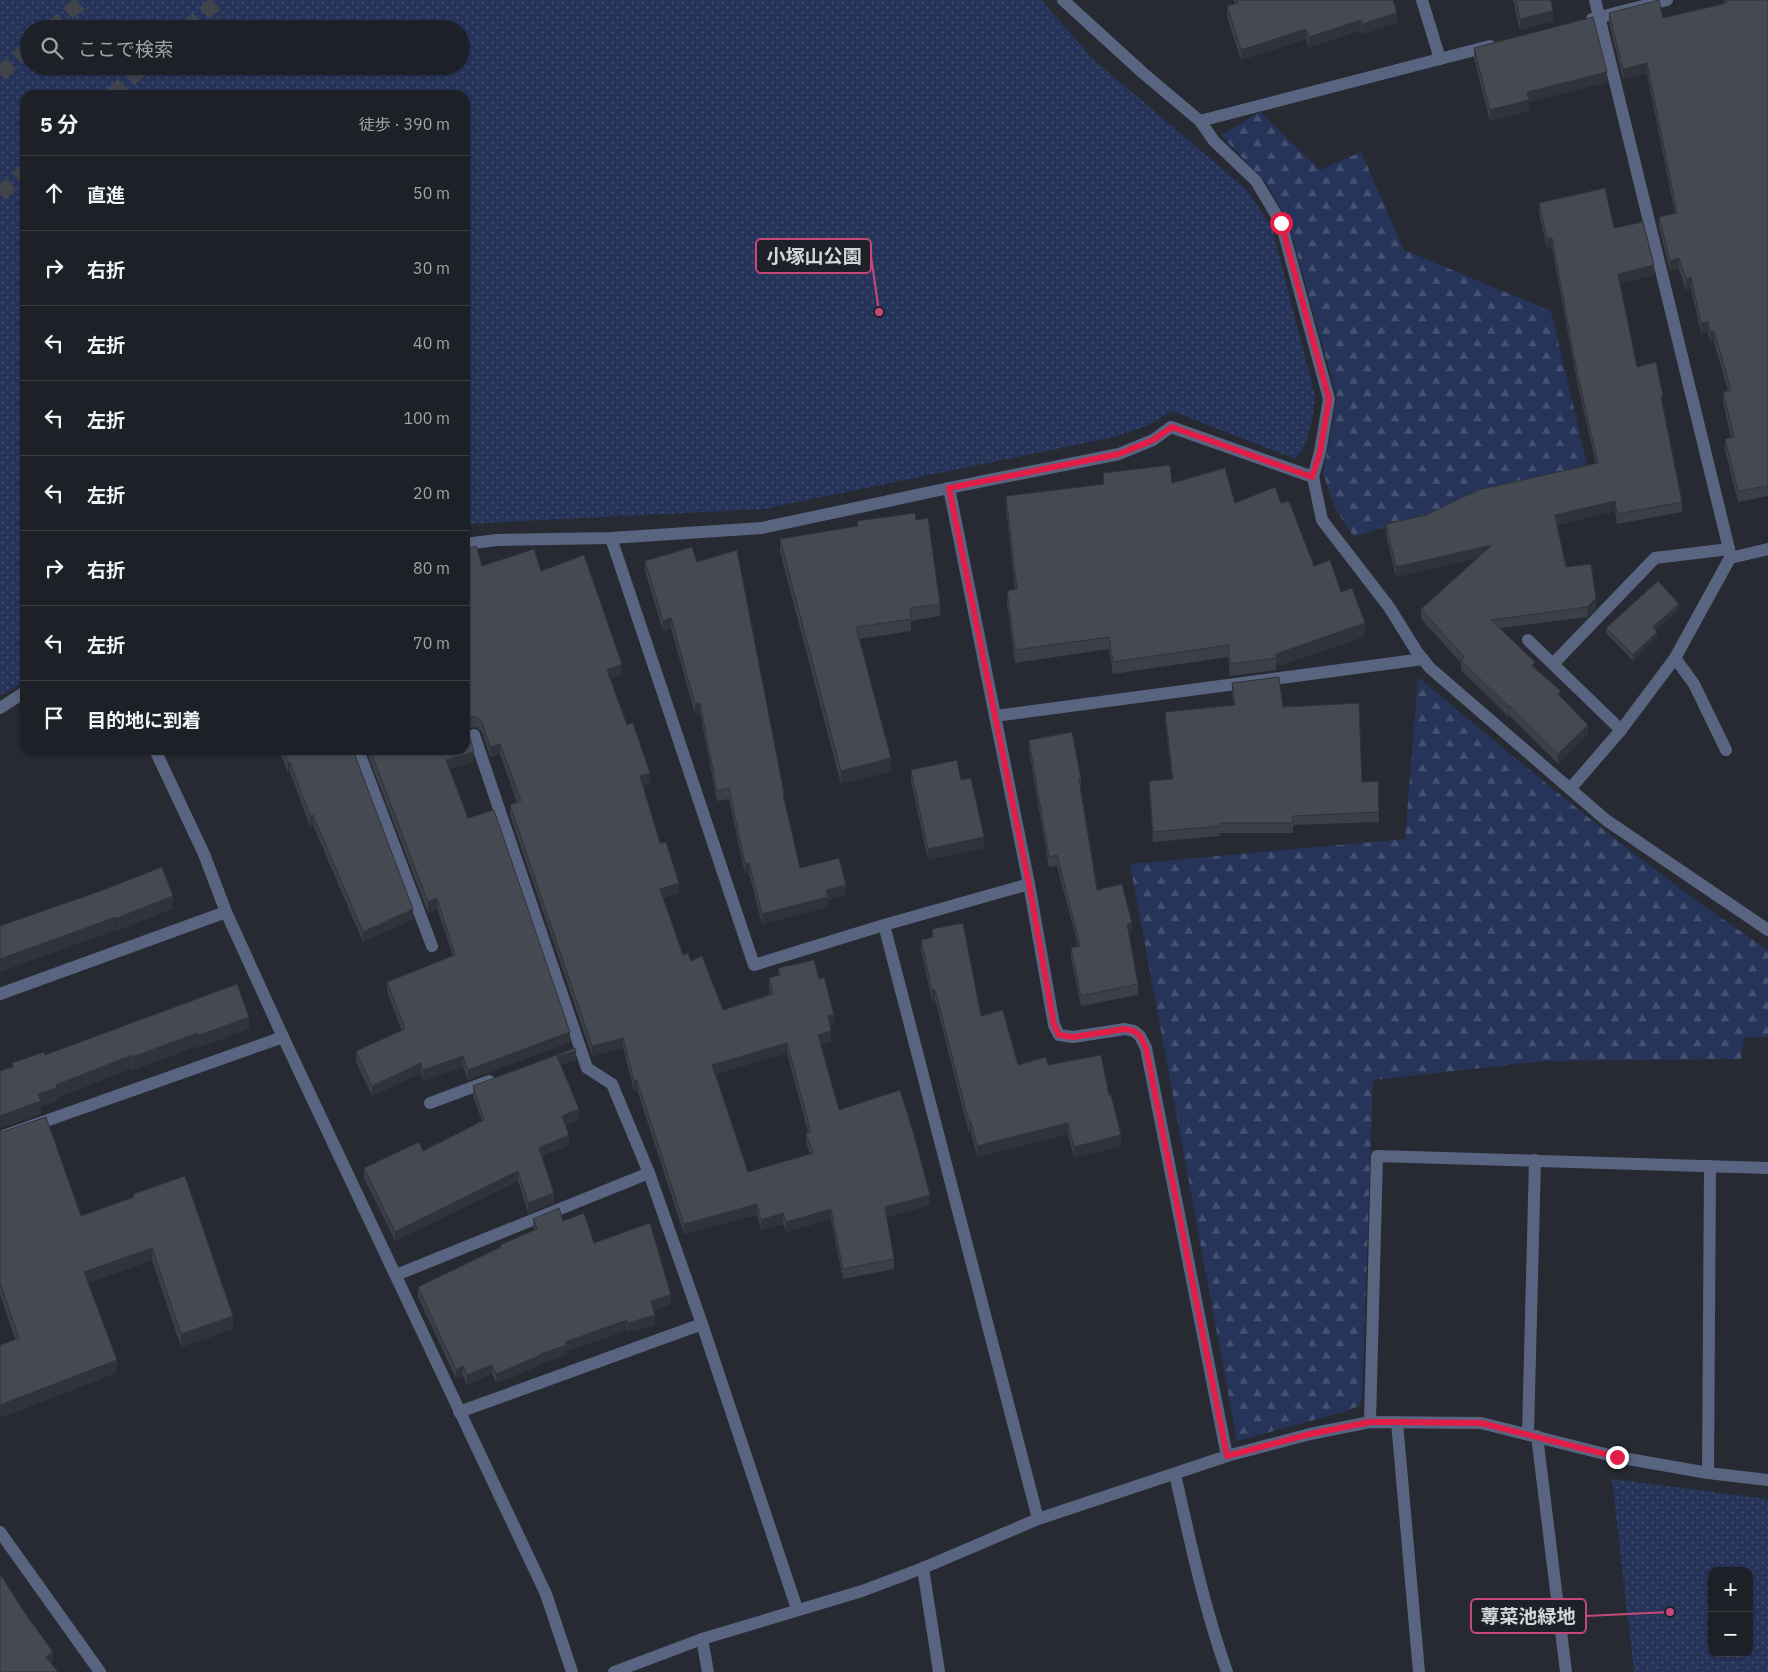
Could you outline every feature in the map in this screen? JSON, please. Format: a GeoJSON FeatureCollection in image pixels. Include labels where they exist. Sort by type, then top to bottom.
{"type":"FeatureCollection","features":[{"type":"Feature","properties":{"kind":"street"},"geometry":{"type":"LineString","coordinates":[[1062,0],[1200,121],[1214,141],[1256,181],[1281,223],[1329,399],[1320,452],[1312,477],[1322,520],[1389,607],[1423,659],[1430,668],[1606,820],[1768,930]]}},
{"type":"Feature","properties":{"kind":"street"},"geometry":{"type":"LineString","coordinates":[[1422,0],[1440,59]]}},
{"type":"Feature","properties":{"kind":"street"},"geometry":{"type":"LineString","coordinates":[[1570,789],[1621,730],[1675,658],[1729,554],[1595,0]]}},
{"type":"Feature","properties":{"kind":"street"},"geometry":{"type":"LineString","coordinates":[[1581,22],[1667,0]]}},
{"type":"Feature","properties":{"kind":"street"},"geometry":{"type":"LineString","coordinates":[[1200,121],[1506,42]]}},
{"type":"Feature","properties":{"kind":"street"},"geometry":{"type":"LineString","coordinates":[[470,543],[497,540],[611,538],[762,528],[1119,454],[1153,440],[1172,427],[1312,477]]}},
{"type":"Feature","properties":{"kind":"street"},"geometry":{"type":"LineString","coordinates":[[949,488],[1029,884],[1054,1025],[1059,1035],[1073,1037],[1125,1029],[1134,1031],[1140,1036],[1146,1048],[1227,1456]]}},
{"type":"Feature","properties":{"kind":"street"},"geometry":{"type":"LineString","coordinates":[[611,538],[754,965],[884,925],[1029,884]]}},
{"type":"Feature","properties":{"kind":"street"},"geometry":{"type":"LineString","coordinates":[[1553,664],[1655,558],[1729,554],[1768,549]]}},
{"type":"Feature","properties":{"kind":"street"},"geometry":{"type":"LineString","coordinates":[[1528,640],[1621,730]]}},
{"type":"Feature","properties":{"kind":"street"},"geometry":{"type":"LineString","coordinates":[[1675,658],[1694,684],[1726,750]]}},
{"type":"Feature","properties":{"kind":"street"},"geometry":{"type":"LineString","coordinates":[[995,716],[1423,659]]}},
{"type":"Feature","properties":{"kind":"street"},"geometry":{"type":"LineString","coordinates":[[0,708],[20,695]]}},
{"type":"Feature","properties":{"kind":"street"},"geometry":{"type":"LineString","coordinates":[[474,735],[575,1049],[587,1068],[612,1084],[649,1173],[702,1324],[797,1609]]}},
{"type":"Feature","properties":{"kind":"street"},"geometry":{"type":"LineString","coordinates":[[157,755],[204,854],[226,912],[283,1037],[546,1594],[572,1672]]}},
{"type":"Feature","properties":{"kind":"street"},"geometry":{"type":"LineString","coordinates":[[360,755],[432,946]]}},
{"type":"Feature","properties":{"kind":"street"},"geometry":{"type":"LineString","coordinates":[[0,994],[226,912]]}},
{"type":"Feature","properties":{"kind":"street"},"geometry":{"type":"LineString","coordinates":[[884,925],[1038,1519]]}},
{"type":"Feature","properties":{"kind":"street"},"geometry":{"type":"LineString","coordinates":[[0,1137],[283,1037]]}},
{"type":"Feature","properties":{"kind":"street"},"geometry":{"type":"LineString","coordinates":[[430,1103],[505,1075]]}},
{"type":"Feature","properties":{"kind":"street"},"geometry":{"type":"LineString","coordinates":[[1370,1422],[1377,1156],[1768,1168]]}},
{"type":"Feature","properties":{"kind":"street"},"geometry":{"type":"LineString","coordinates":[[1535,1160],[1533,1435],[1566,1672]]}},
{"type":"Feature","properties":{"kind":"street"},"geometry":{"type":"LineString","coordinates":[[1708,1473],[1710,1166]]}},
{"type":"Feature","properties":{"kind":"street"},"geometry":{"type":"LineString","coordinates":[[396,1275],[649,1173]]}},
{"type":"Feature","properties":{"kind":"street"},"geometry":{"type":"LineString","coordinates":[[459,1412],[702,1324]]}},
{"type":"Feature","properties":{"kind":"street"},"geometry":{"type":"LineString","coordinates":[[614,1672],[702,1639],[862,1590],[923,1568],[1038,1519],[1227,1456],[1310,1434],[1370,1422],[1481,1423],[1617,1457],[1708,1473],[1768,1480]]}},
{"type":"Feature","properties":{"kind":"street"},"geometry":{"type":"LineString","coordinates":[[1397,1422],[1419,1672]]}},
{"type":"Feature","properties":{"kind":"street"},"geometry":{"type":"LineString","coordinates":[[1175,1474],[1199,1582],[1213,1633],[1227,1672]]}},
{"type":"Feature","properties":{"kind":"street"},"geometry":{"type":"LineString","coordinates":[[0,1532],[100,1672]]}},
{"type":"Feature","properties":{"kind":"street"},"geometry":{"type":"LineString","coordinates":[[923,1568],[939,1672]]}},
{"type":"Feature","properties":{"kind":"street"},"geometry":{"type":"LineString","coordinates":[[702,1639],[708,1672]]}},
{"type":"Feature","properties":{"kind":"green space"},"geometry":{"type":"Polygon","coordinates":[[[0,0],[1041,0],[1094,60],[1247,190],[1272,228],[1315,396],[1312,420],[1305,446],[1295,459],[1172,411],[1146,426],[1114,437],[764,509],[470,524],[470,90],[20,90],[20,684],[0,696],[0,0]]]}},
{"type":"Feature","properties":{"kind":"green space"},"geometry":{"type":"Polygon","coordinates":[[[1260,112],[1320,170],[1361,152],[1404,250],[1551,311],[1587,465],[1354,537],[1335,508],[1323,473],[1337,398],[1288,221],[1266,183],[1221,135],[1260,112]]]}},
{"type":"Feature","properties":{"kind":"green space"},"geometry":{"type":"Polygon","coordinates":[[[1418,677],[1546,784],[1633,853],[1722,919],[1768,950],[1768,1037],[1744,1037],[1741,1059],[1544,1061],[1373,1080],[1362,1398],[1359,1406],[1237,1441],[1130,864],[1405,839],[1418,677]]]}},
{"type":"Feature","properties":{"kind":"green space"},"geometry":{"type":"Polygon","coordinates":[[[1612,1479],[1768,1499],[1768,1672],[1634,1672],[1612,1479]]]}},
{"type":"Feature","properties":{"kind":"building"},"geometry":{"type":"Polygon","coordinates":[[[1237,0],[1393,0],[1397,13],[1362,24],[1361,20],[1309,37],[1306,29],[1241,50],[1227,6],[1238,3],[1237,0]]]}},
{"type":"Feature","properties":{"kind":"building"},"geometry":{"type":"Polygon","coordinates":[[[1516,0],[1551,0],[1553,11],[1520,19],[1516,0]]]}},
{"type":"Feature","properties":{"kind":"building"},"geometry":{"type":"Polygon","coordinates":[[[1659,0],[1663,18],[1727,3],[1727,0],[1768,0],[1768,486],[1738,491],[1725,439],[1734,437],[1723,392],[1731,390],[1714,331],[1710,332],[1708,322],[1701,323],[1691,277],[1686,279],[1679,258],[1670,261],[1659,217],[1677,213],[1647,63],[1623,69],[1609,13],[1659,0]]]}},
{"type":"Feature","properties":{"kind":"building"},"geometry":{"type":"Polygon","coordinates":[[[1593,17],[1607,72],[1527,92],[1529,100],[1490,110],[1474,48],[1593,17]]]}},
{"type":"Feature","properties":{"kind":"building"},"geometry":{"type":"Polygon","coordinates":[[[1605,188],[1614,228],[1643,222],[1654,265],[1618,274],[1637,367],[1656,362],[1682,502],[1617,514],[1615,501],[1555,515],[1566,567],[1591,564],[1596,598],[1587,607],[1491,620],[1535,662],[1532,666],[1561,691],[1558,694],[1588,725],[1558,754],[1461,660],[1464,657],[1421,609],[1492,545],[1396,567],[1386,524],[1426,515],[1478,490],[1598,463],[1578,377],[1552,238],[1547,239],[1539,203],[1605,188]]]}},
{"type":"Feature","properties":{"kind":"building"},"geometry":{"type":"Polygon","coordinates":[[[1170,465],[1172,483],[1225,468],[1235,503],[1275,487],[1281,503],[1289,501],[1314,566],[1330,560],[1341,592],[1352,588],[1365,623],[1276,654],[1276,658],[1230,664],[1228,645],[1113,662],[1109,637],[1015,650],[1007,591],[1017,589],[1006,496],[1104,484],[1103,473],[1170,465]]]}},
{"type":"Feature","properties":{"kind":"building"},"geometry":{"type":"Polygon","coordinates":[[[915,513],[916,520],[928,518],[940,604],[910,608],[911,619],[856,627],[891,758],[841,771],[780,539],[858,526],[857,521],[915,513]]]}},
{"type":"Feature","properties":{"kind":"building"},"geometry":{"type":"Polygon","coordinates":[[[476,546],[482,566],[534,549],[541,571],[584,555],[622,664],[607,670],[627,725],[633,723],[650,773],[640,776],[660,843],[666,842],[679,883],[660,889],[683,955],[688,953],[691,961],[702,956],[723,1010],[773,994],[769,978],[780,975],[778,968],[814,960],[819,979],[824,977],[834,1015],[828,1016],[831,1031],[818,1035],[839,1110],[900,1090],[930,1195],[885,1207],[894,1259],[843,1269],[831,1209],[786,1222],[783,1213],[761,1220],[757,1204],[684,1224],[637,1080],[634,1081],[623,1038],[592,1046],[510,805],[521,801],[500,744],[490,747],[482,722],[476,717],[470,718],[470,548],[476,546]],[[787,1043],[712,1065],[748,1172],[813,1153],[806,1133],[811,1132],[787,1043]]]}},
{"type":"Feature","properties":{"kind":"building"},"geometry":{"type":"Polygon","coordinates":[[[692,547],[697,562],[737,550],[783,794],[800,868],[839,858],[846,885],[826,890],[828,897],[762,914],[749,863],[745,864],[729,788],[717,791],[700,703],[695,704],[671,618],[663,621],[645,561],[692,547]]]}},
{"type":"Feature","properties":{"kind":"building"},"geometry":{"type":"Polygon","coordinates":[[[1658,581],[1679,604],[1653,627],[1657,632],[1633,655],[1606,628],[1658,581]]]}},
{"type":"Feature","properties":{"kind":"building"},"geometry":{"type":"Polygon","coordinates":[[[1279,677],[1283,707],[1359,703],[1362,782],[1378,781],[1379,812],[1293,816],[1293,823],[1220,823],[1220,826],[1153,832],[1149,781],[1173,779],[1165,712],[1235,705],[1232,683],[1279,677]]]}},
{"type":"Feature","properties":{"kind":"building"},"geometry":{"type":"Polygon","coordinates":[[[1072,732],[1081,778],[1079,779],[1097,890],[1122,884],[1132,923],[1127,924],[1138,984],[1081,996],[1071,948],[1080,946],[1057,855],[1049,857],[1029,740],[1072,732]]]}},
{"type":"Feature","properties":{"kind":"building"},"geometry":{"type":"Polygon","coordinates":[[[470,738],[474,752],[470,753],[470,738]]]}},
{"type":"Feature","properties":{"kind":"building"},"geometry":{"type":"Polygon","coordinates":[[[285,755],[355,755],[413,909],[363,932],[313,815],[310,816],[290,762],[288,763],[285,755]]]}},
{"type":"Feature","properties":{"kind":"building"},"geometry":{"type":"Polygon","coordinates":[[[372,755],[464,755],[446,760],[468,818],[494,810],[570,1032],[468,1070],[463,1056],[423,1070],[421,1063],[372,1086],[356,1051],[405,1029],[387,982],[455,955],[437,898],[428,902],[372,755]]]}},
{"type":"Feature","properties":{"kind":"building"},"geometry":{"type":"Polygon","coordinates":[[[957,760],[961,780],[971,778],[984,837],[928,849],[911,770],[957,760]]]}},
{"type":"Feature","properties":{"kind":"building"},"geometry":{"type":"Polygon","coordinates":[[[162,867],[173,896],[117,918],[0,959],[0,926],[162,867]]]}},
{"type":"Feature","properties":{"kind":"building"},"geometry":{"type":"Polygon","coordinates":[[[963,923],[981,1016],[1003,1010],[1018,1065],[1046,1057],[1048,1065],[1101,1055],[1109,1095],[1111,1095],[1121,1135],[1074,1147],[1068,1123],[977,1146],[935,990],[932,990],[921,940],[933,937],[932,929],[963,923]]]}},
{"type":"Feature","properties":{"kind":"building"},"geometry":{"type":"Polygon","coordinates":[[[237,984],[249,1017],[197,1036],[197,1033],[133,1057],[132,1055],[56,1085],[57,1088],[38,1094],[41,1101],[0,1116],[0,1071],[13,1067],[12,1063],[44,1052],[45,1055],[237,984]]]}},
{"type":"Feature","properties":{"kind":"building"},"geometry":{"type":"Polygon","coordinates":[[[575,1048],[576,1051],[557,1056],[579,1109],[562,1116],[569,1135],[539,1148],[554,1193],[528,1203],[518,1171],[395,1232],[364,1168],[419,1142],[423,1151],[484,1120],[473,1086],[575,1048]]]}},
{"type":"Feature","properties":{"kind":"building"},"geometry":{"type":"Polygon","coordinates":[[[46,1117],[81,1216],[134,1197],[133,1194],[185,1176],[233,1316],[181,1334],[152,1248],[84,1272],[117,1360],[0,1405],[0,1345],[19,1338],[0,1283],[0,1131],[2,1132],[46,1117]]]}},
{"type":"Feature","properties":{"kind":"building"},"geometry":{"type":"Polygon","coordinates":[[[559,1208],[563,1221],[584,1213],[594,1243],[650,1223],[671,1295],[651,1301],[655,1315],[628,1323],[627,1320],[565,1342],[567,1345],[540,1354],[496,1374],[492,1365],[467,1375],[463,1366],[456,1370],[418,1287],[501,1247],[500,1245],[537,1229],[533,1219],[559,1208]]]}},
{"type":"Feature","properties":{"kind":"building"},"geometry":{"type":"Polygon","coordinates":[[[0,1574],[53,1652],[46,1657],[58,1672],[0,1672],[0,1574]]]}},
{"type":"Feature","properties":{"kind":"tunnel"},"geometry":{"type":"LineString","coordinates":[[61,20],[83,0]]}},
{"type":"Feature","properties":{"kind":"tunnel"},"geometry":{"type":"LineString","coordinates":[[197,20],[219,0]]}},
{"type":"Feature","properties":{"kind":"tunnel"},"geometry":{"type":"LineString","coordinates":[[0,74],[20,56]]}},
{"type":"Feature","properties":{"kind":"tunnel"},"geometry":{"type":"LineString","coordinates":[[118,90],[134,75]]}},
{"type":"Feature","properties":{"kind":"tunnel"},"geometry":{"type":"LineString","coordinates":[[0,194],[20,176]]}},
{"type":"Feature","properties":{"kind":"place","name":"小塚山公園"},"geometry":{"type":"Point","coordinates":[879,312]}},
{"type":"Feature","properties":{"kind":"place","name":"蓴菜池緑地"},"geometry":{"type":"Point","coordinates":[1670,1612]}},
{"type":"Feature","properties":{"kind":"route"},"geometry":{"type":"LineString","coordinates":[[1281,223],[1329,399],[1320,452],[1312,477],[1172,427],[1153,440],[1119,454],[949,488],[1029,884],[1054,1025],[1059,1035],[1073,1037],[1125,1029],[1134,1031],[1140,1036],[1146,1048],[1227,1456],[1310,1434],[1370,1422],[1397,1422],[1481,1423],[1617,1457]]}}]}
